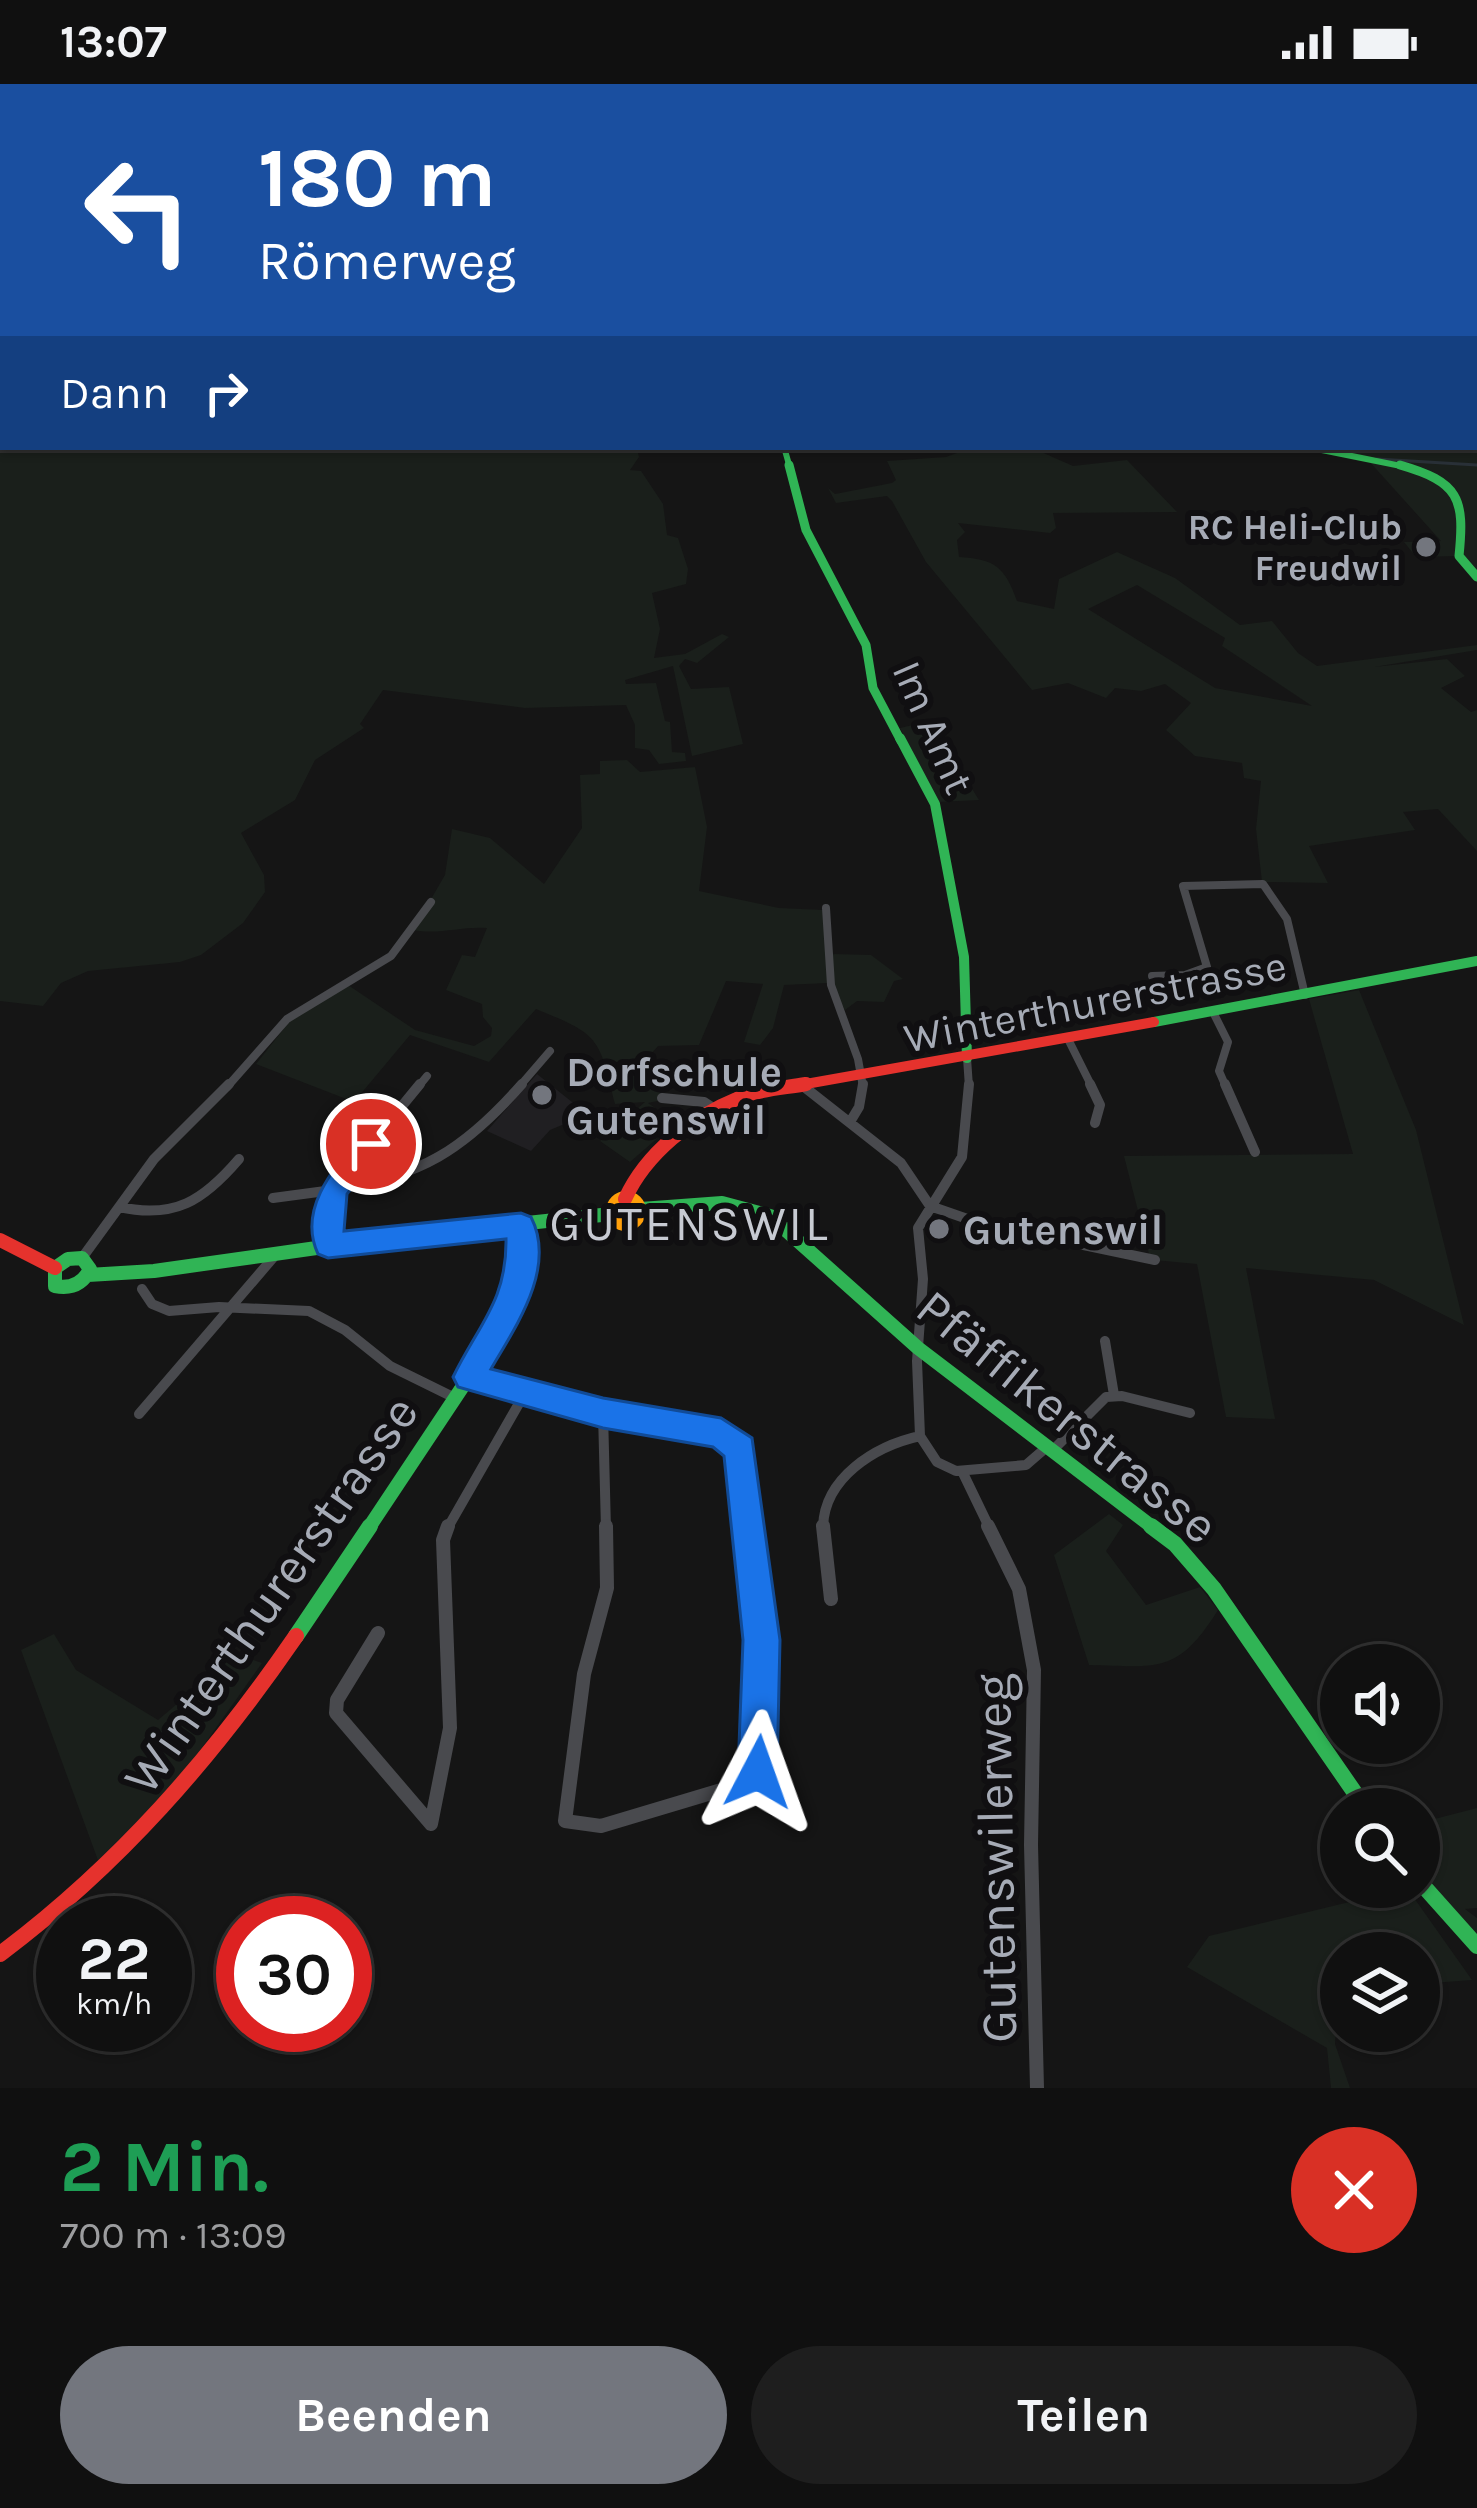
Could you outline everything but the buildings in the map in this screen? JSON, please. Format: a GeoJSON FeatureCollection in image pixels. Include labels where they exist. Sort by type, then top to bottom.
{"type":"FeatureCollection","features":[{"type":"Feature","properties":{"kind":"main road","name":"Im Amt"},"geometry":{"type":"LineString","coordinates":[[785,450],[798,509],[866,645],[873,688],[919,769],[939,820],[964,957],[967,1058]]}},
{"type":"Feature","properties":{"kind":"main road"},"geometry":{"type":"LineString","coordinates":[[1321,450],[1407,469],[1451,488],[1462,510],[1459,556],[1477,577]]}},
{"type":"Feature","properties":{"kind":"main road","name":"Winterthurerstrasse"},"geometry":{"type":"LineString","coordinates":[[625,1199],[634,1176],[713,1108],[742,1096],[862,1081],[1477,961]]}},
{"type":"Feature","properties":{"kind":"main road"},"geometry":{"type":"LineString","coordinates":[[625,1199],[641,1209],[638,1219],[628,1223],[617,1222],[611,1214],[614,1204],[625,1199]]}},
{"type":"Feature","properties":{"kind":"main road","name":"Pfäffikerstrasse"},"geometry":{"type":"LineString","coordinates":[[641,1209],[713,1201],[770,1216],[918,1348],[1156,1526],[1191,1561],[1351,1788]]}},
{"type":"Feature","properties":{"kind":"main road"},"geometry":{"type":"LineString","coordinates":[[88,1275],[88,1262],[68,1259],[55,1268],[52,1280],[62,1288],[77,1286],[88,1275],[154,1271],[611,1214]]}},
{"type":"Feature","properties":{"kind":"main road","name":"Winterthurerstrasse"},"geometry":{"type":"LineString","coordinates":[[0,1954],[97,1884],[194,1781],[470,1377],[515,1298],[522,1269],[521,1225]]}},
{"type":"Feature","properties":{"kind":"main road"},"geometry":{"type":"LineString","coordinates":[[0,1240],[55,1268]]}},
{"type":"Feature","properties":{"kind":"main road"},"geometry":{"type":"LineString","coordinates":[[1440,1905],[1477,1946]]}},
{"type":"Feature","properties":{"kind":"street"},"geometry":{"type":"LineString","coordinates":[[1152,976],[1198,972],[1208,963],[1184,886],[1259,884],[1272,890],[1306,995]]}},
{"type":"Feature","properties":{"kind":"street"},"geometry":{"type":"LineString","coordinates":[[82,1258],[154,1159],[222,1094],[287,1019],[392,956],[431,902]]}},
{"type":"Feature","properties":{"kind":"street"},"geometry":{"type":"LineString","coordinates":[[826,908],[834,997],[862,1081],[860,1108],[850,1122]]}},
{"type":"Feature","properties":{"kind":"street"},"geometry":{"type":"LineString","coordinates":[[1213,1012],[1228,1042],[1219,1071],[1255,1152]]}},
{"type":"Feature","properties":{"kind":"street"},"geometry":{"type":"LineString","coordinates":[[1068,1039],[1100,1105],[1095,1124]]}},
{"type":"Feature","properties":{"kind":"street"},"geometry":{"type":"LineString","coordinates":[[273,1198],[404,1176],[452,1154],[487,1126],[550,1051]]}},
{"type":"Feature","properties":{"kind":"street"},"geometry":{"type":"LineString","coordinates":[[967,1058],[965,1146],[952,1178],[918,1228],[923,1279],[918,1348],[920,1436],[937,1462],[962,1471],[1026,1465],[1094,1406],[1114,1395],[1190,1413]]}},
{"type":"Feature","properties":{"kind":"street"},"geometry":{"type":"LineString","coordinates":[[328,1246],[333,1190],[427,1076]]}},
{"type":"Feature","properties":{"kind":"street"},"geometry":{"type":"LineString","coordinates":[[807,1090],[909,1171],[930,1205],[979,1223],[1155,1260]]}},
{"type":"Feature","properties":{"kind":"street"},"geometry":{"type":"LineString","coordinates":[[662,1098],[704,1102],[713,1108]]}},
{"type":"Feature","properties":{"kind":"street"},"geometry":{"type":"LineString","coordinates":[[118,1207],[157,1215],[183,1210],[239,1159]]}},
{"type":"Feature","properties":{"kind":"street"},"geometry":{"type":"LineString","coordinates":[[140,1414],[278,1252]]}},
{"type":"Feature","properties":{"kind":"street"},"geometry":{"type":"LineString","coordinates":[[142,1289],[152,1304],[169,1311],[219,1306],[316,1313],[390,1366],[455,1398]]}},
{"type":"Feature","properties":{"kind":"street"},"geometry":{"type":"LineString","coordinates":[[1105,1341],[1114,1395]]}},
{"type":"Feature","properties":{"kind":"street"},"geometry":{"type":"LineString","coordinates":[[470,1377],[603,1413],[732,1439],[742,1454],[762,1640],[758,1772],[748,1782],[601,1826],[565,1821],[584,1674],[607,1588],[603,1413]]}},
{"type":"Feature","properties":{"kind":"street"},"geometry":{"type":"LineString","coordinates":[[378,1633],[337,1700],[336,1713],[431,1824],[450,1728],[443,1540],[454,1510],[525,1393]]}},
{"type":"Feature","properties":{"kind":"street"},"geometry":{"type":"LineString","coordinates":[[831,1598],[822,1517],[828,1490],[844,1472],[895,1442],[920,1436]]}},
{"type":"Feature","properties":{"kind":"street","name":"Gutenswilerweg"},"geometry":{"type":"LineString","coordinates":[[962,1471],[1010,1566],[1028,1628],[1036,1713],[1031,1845],[1037,2088]]}},
{"type":"Feature","properties":{"kind":"shaded area"},"geometry":{"type":"Polygon","coordinates":[[[0,450],[637,450],[639,457],[630,470],[641,471],[663,504],[667,535],[678,538],[688,569],[686,584],[652,593],[660,629],[654,658],[685,654],[722,634],[729,637],[697,663],[685,659],[679,666],[691,689],[729,687],[743,744],[692,756],[673,666],[625,680],[626,684],[656,683],[665,721],[670,722],[672,752],[685,753],[686,761],[659,764],[649,750],[635,748],[635,725],[626,705],[525,708],[383,690],[360,724],[364,728],[315,760],[295,800],[241,833],[264,875],[265,892],[243,923],[201,955],[180,962],[88,971],[61,983],[43,1006],[0,1001],[0,450]]]}},
{"type":"Feature","properties":{"kind":"shaded area"},"geometry":{"type":"Polygon","coordinates":[[[965,450],[1039,451],[1073,466],[1127,460],[1177,512],[1053,513],[1056,528],[1050,533],[958,523],[965,532],[957,540],[959,557],[997,567],[1017,601],[1054,609],[1059,579],[1117,552],[1175,578],[1240,625],[1272,621],[1298,653],[1317,666],[1477,645],[1477,650],[1374,667],[1447,659],[1465,676],[1441,688],[1471,712],[1477,710],[1477,851],[1438,809],[1403,812],[1415,830],[1309,846],[1328,883],[1262,882],[1256,829],[1261,781],[1244,778],[1242,763],[1195,756],[1166,730],[1191,703],[1165,684],[1141,691],[1115,688],[1106,698],[1068,683],[1032,690],[926,562],[887,496],[836,503],[828,488],[835,494],[896,480],[887,461],[946,457],[965,450]],[[1137,585],[1088,609],[1215,688],[1312,706],[1222,646],[1225,638],[1137,585]]]}},
{"type":"Feature","properties":{"kind":"shaded area"},"geometry":{"type":"Polygon","coordinates":[[[1321,450],[1477,450],[1477,577],[1459,556],[1416,557],[1404,542],[1441,541],[1368,460],[1321,450]]]}},
{"type":"Feature","properties":{"kind":"shaded area"},"geometry":{"type":"Polygon","coordinates":[[[930,721],[979,800],[938,802],[900,728],[930,721]]]}},
{"type":"Feature","properties":{"kind":"shaded area"},"geometry":{"type":"Polygon","coordinates":[[[627,760],[640,772],[695,767],[707,827],[699,891],[779,908],[824,910],[833,954],[871,955],[903,979],[894,981],[884,1002],[857,1001],[845,1010],[828,983],[784,985],[773,1028],[760,1045],[744,1042],[763,984],[726,981],[699,1045],[658,1046],[649,1056],[662,1100],[648,1103],[676,1122],[630,1162],[600,1141],[645,1102],[615,1104],[594,1041],[573,1025],[536,1009],[489,1062],[410,1035],[354,1102],[256,1064],[290,1021],[345,983],[415,1030],[474,1046],[491,1036],[482,1004],[446,990],[462,955],[475,957],[487,928],[413,930],[445,875],[452,829],[490,838],[544,884],[582,828],[580,775],[600,774],[600,761],[627,760]]]}},
{"type":"Feature","properties":{"kind":"shaded area"},"geometry":{"type":"Polygon","coordinates":[[[1359,990],[1416,1130],[1464,1325],[1374,1280],[1246,1268],[1275,1419],[1226,1417],[1197,1264],[1155,1260],[1149,1254],[1124,1156],[1353,1154],[1309,999],[1359,990]]]}},
{"type":"Feature","properties":{"kind":"shaded area","name":"Dorfschule Gutenswil"},"geometry":{"type":"Polygon","coordinates":[[[537,1074],[587,1114],[572,1130],[562,1125],[550,1130],[531,1151],[487,1131],[537,1074]]]}},
{"type":"Feature","properties":{"kind":"shaded area"},"geometry":{"type":"Polygon","coordinates":[[[1109,1514],[1123,1525],[1106,1551],[1146,1605],[1200,1587],[1218,1610],[1191,1646],[1165,1662],[1089,1665],[1054,1555],[1109,1514]]]}},
{"type":"Feature","properties":{"kind":"shaded area"},"geometry":{"type":"Polygon","coordinates":[[[54,1634],[76,1670],[158,1720],[236,1654],[262,1663],[189,1766],[99,1863],[21,1650],[54,1634]]]}},
{"type":"Feature","properties":{"kind":"shaded area"},"geometry":{"type":"Polygon","coordinates":[[[1477,1808],[1477,1908],[1465,1909],[1477,1918],[1477,1934],[1440,1894],[1440,1818],[1477,1808]]]}},
{"type":"Feature","properties":{"kind":"shaded area"},"geometry":{"type":"Polygon","coordinates":[[[1324,1908],[1421,1908],[1438,1932],[1320,1932],[1320,2044],[1187,1967],[1209,1936],[1324,1908]]]}},
{"type":"Feature","properties":{"kind":"shaded area"},"geometry":{"type":"Polygon","coordinates":[[[1440,1935],[1472,1980],[1440,1982],[1440,1935]]]}},
{"type":"Feature","properties":{"kind":"shaded area"},"geometry":{"type":"Polygon","coordinates":[[[1327,2052],[1338,2052],[1350,2088],[1331,2088],[1327,2052]]]}},
{"type":"Feature","properties":{"kind":"waterway"},"geometry":{"type":"LineString","coordinates":[[1377,459],[1477,465]]}},
{"type":"Feature","properties":{"kind":"traffic: fast"},"geometry":{"type":"LineString","coordinates":[[785,450],[806,530],[866,645],[873,688],[935,804],[964,957],[967,1058]]}},
{"type":"Feature","properties":{"kind":"traffic: fast"},"geometry":{"type":"LineString","coordinates":[[1323,450],[1389,462],[1448,487],[1463,512],[1459,556],[1477,577]]}},
{"type":"Feature","properties":{"kind":"traffic: fast"},"geometry":{"type":"LineString","coordinates":[[1154,1022],[1477,961]]}},
{"type":"Feature","properties":{"kind":"traffic: fast"},"geometry":{"type":"LineString","coordinates":[[641,1209],[722,1203],[770,1216],[918,1348],[1175,1544],[1214,1589],[1351,1788]]}},
{"type":"Feature","properties":{"kind":"traffic: fast"},"geometry":{"type":"LineString","coordinates":[[88,1275],[154,1271],[380,1239],[611,1214]]}},
{"type":"Feature","properties":{"kind":"traffic: fast"},"geometry":{"type":"LineString","coordinates":[[296,1636],[493,1341],[520,1282],[521,1225]]}},
{"type":"Feature","properties":{"kind":"traffic: fast"},"geometry":{"type":"LineString","coordinates":[[82,1258],[90,1269],[84,1279],[72,1287],[55,1286],[55,1268],[68,1259],[82,1258]]}},
{"type":"Feature","properties":{"kind":"traffic: fast"},"geometry":{"type":"LineString","coordinates":[[1440,1905],[1477,1946]]}},
{"type":"Feature","properties":{"kind":"traffic: slow"},"geometry":{"type":"LineString","coordinates":[[626,1198],[636,1201],[639,1211],[636,1221],[626,1224],[616,1221],[613,1211],[616,1201],[626,1198]]}},
{"type":"Feature","properties":{"kind":"traffic: jam"},"geometry":{"type":"LineString","coordinates":[[625,1199],[633,1181],[658,1151],[742,1096],[1154,1022]]}},
{"type":"Feature","properties":{"kind":"traffic: jam"},"geometry":{"type":"LineString","coordinates":[[0,1240],[55,1268]]}},
{"type":"Feature","properties":{"kind":"traffic: jam"},"geometry":{"type":"LineString","coordinates":[[0,1954],[86,1885],[163,1809],[232,1726],[296,1636]]}},
{"type":"Feature","properties":{"kind":"place","name":"RC Heli-Club Freudwil"},"geometry":{"type":"Point","coordinates":[1426,547]}},
{"type":"Feature","properties":{"kind":"place","name":"Dorfschule Gutenswil"},"geometry":{"type":"Point","coordinates":[542,1095]}},
{"type":"Feature","properties":{"kind":"place","name":"Gutenswil"},"geometry":{"type":"Point","coordinates":[939,1229]}},
{"type":"Feature","properties":{"kind":"district","name":"GUTENSWIL"},"geometry":{"type":"Point","coordinates":[690,1223]}},
{"type":"Feature","properties":{"kind":"route"},"geometry":{"type":"LineString","coordinates":[[371,1144],[333,1190],[328,1246],[521,1225],[522,1269],[515,1298],[470,1377],[603,1413],[721,1433],[740,1449],[762,1640],[758,1772]]}}]}
